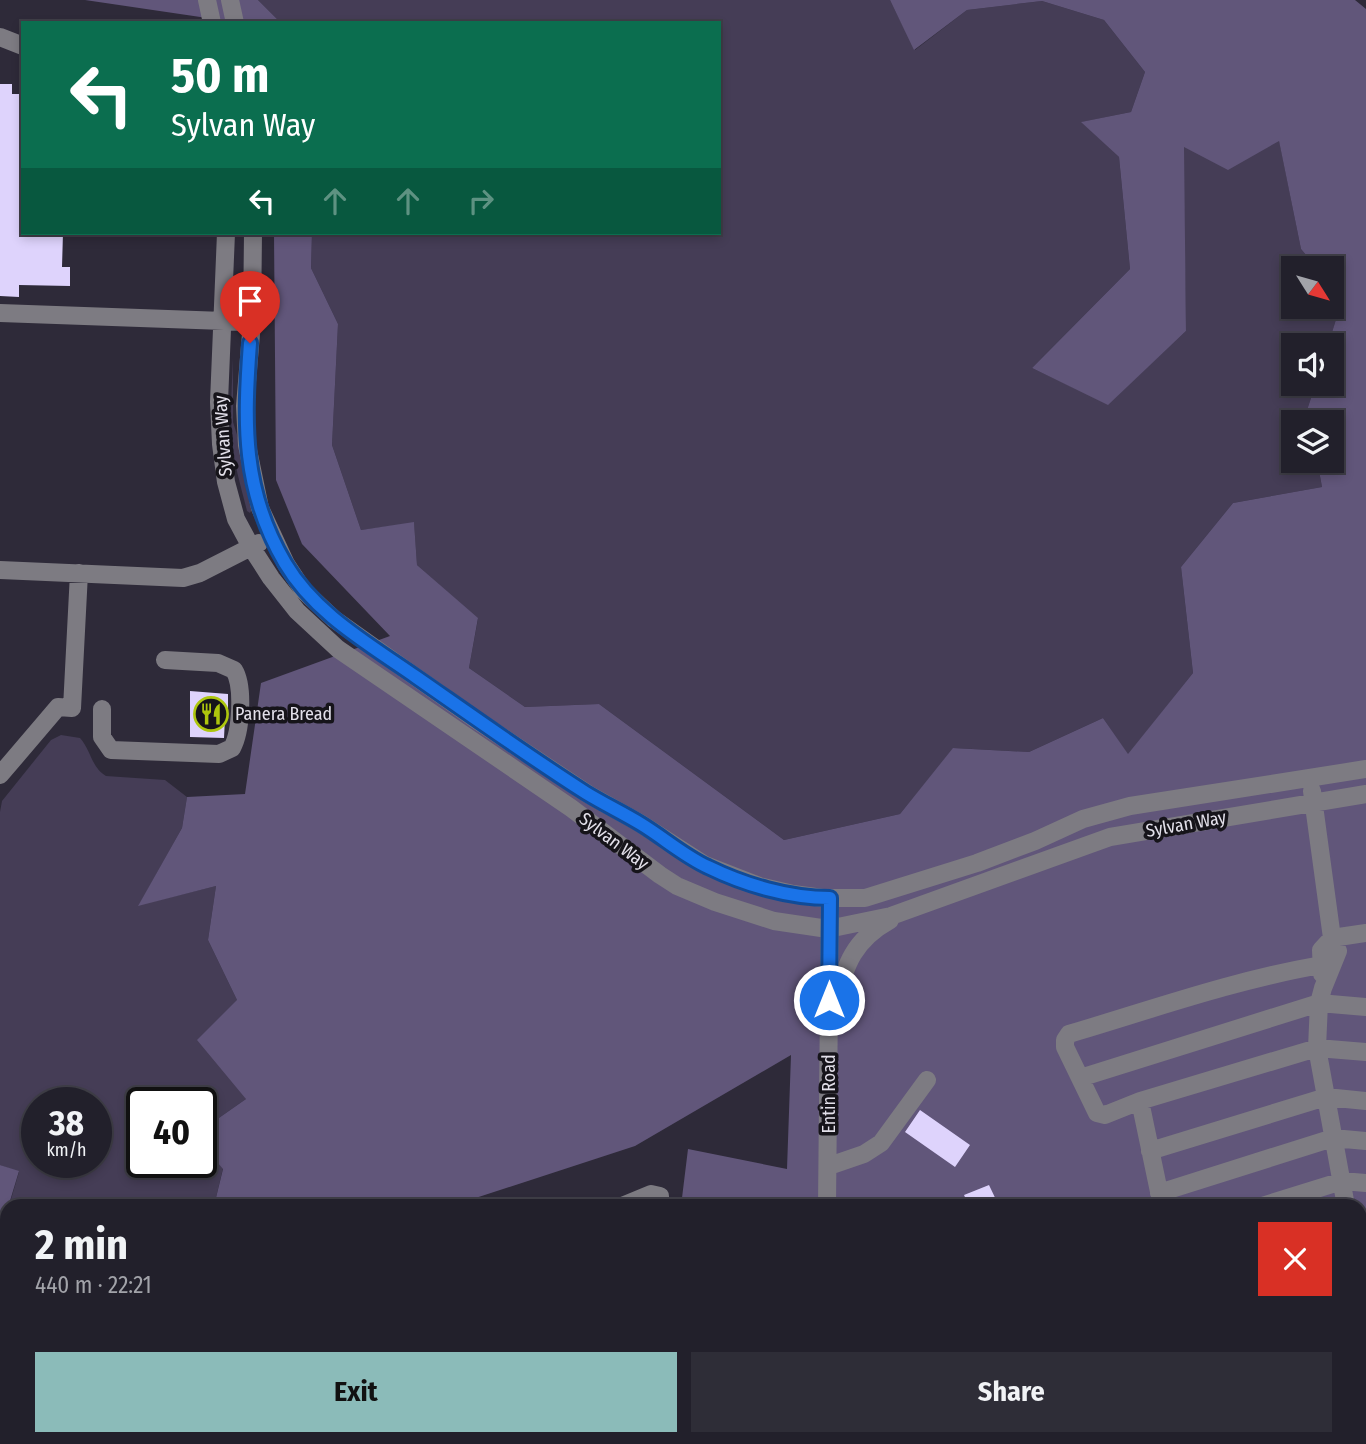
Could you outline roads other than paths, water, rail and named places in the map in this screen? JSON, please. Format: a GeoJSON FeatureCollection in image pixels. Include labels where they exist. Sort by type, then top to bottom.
{"type":"FeatureCollection","features":[{"type":"Feature","properties":{"kind":"street"},"geometry":{"type":"LineString","coordinates":[[207,0],[212,21]]}},
{"type":"Feature","properties":{"kind":"street"},"geometry":{"type":"LineString","coordinates":[[230,0],[235,21]]}},
{"type":"Feature","properties":{"kind":"street"},"geometry":{"type":"LineString","coordinates":[[0,37],[21,45]]}},
{"type":"Feature","properties":{"kind":"street","name":"Sylvan Way"},"geometry":{"type":"LineString","coordinates":[[226,235],[219,402],[221,444],[230,499],[236,519],[251,547],[297,611],[322,636],[571,808],[677,886],[715,902],[774,921],[828,929],[906,911],[1110,837],[1366,794]]}},
{"type":"Feature","properties":{"kind":"street","name":"Sylvan Way"},"geometry":{"type":"LineString","coordinates":[[253,235],[245,406],[247,445],[260,508],[271,537],[303,590],[334,619],[460,708],[588,794],[640,823],[705,866],[759,886],[793,894],[865,898],[916,883],[1035,841],[1083,820],[1130,806],[1366,769]]}},
{"type":"Feature","properties":{"kind":"street"},"geometry":{"type":"LineString","coordinates":[[0,313],[251,322]]}},
{"type":"Feature","properties":{"kind":"street"},"geometry":{"type":"LineString","coordinates":[[0,570],[183,578],[200,573],[271,537]]}},
{"type":"Feature","properties":{"kind":"street"},"geometry":{"type":"LineString","coordinates":[[0,775],[58,707],[72,708],[79,573]]}},
{"type":"Feature","properties":{"kind":"street"},"geometry":{"type":"LineString","coordinates":[[102,709],[102,737],[111,750],[162,747],[219,754],[232,748],[237,736],[240,686],[234,670],[225,664],[165,660]]}},
{"type":"Feature","properties":{"kind":"street"},"geometry":{"type":"LineString","coordinates":[[449,726],[460,708]]}},
{"type":"Feature","properties":{"kind":"street"},"geometry":{"type":"LineString","coordinates":[[1311,777],[1332,938],[1338,951],[1321,995]]}},
{"type":"Feature","properties":{"kind":"street","name":"Entin Road"},"geometry":{"type":"LineString","coordinates":[[827,1199],[830,898]]}},
{"type":"Feature","properties":{"kind":"street"},"geometry":{"type":"LineString","coordinates":[[829,1024],[847,962],[867,936],[906,911]]}},
{"type":"Feature","properties":{"kind":"street"},"geometry":{"type":"LineString","coordinates":[[1345,1199],[1317,1048],[1321,950],[1332,938],[1366,933]]}},
{"type":"Feature","properties":{"kind":"street"},"geometry":{"type":"LineString","coordinates":[[1321,965],[1280,972],[1069,1034],[1065,1046],[1097,1113],[1105,1115],[1140,1101],[1317,1048],[1366,1052]]}},
{"type":"Feature","properties":{"kind":"street"},"geometry":{"type":"LineString","coordinates":[[1080,1078],[1321,995],[1366,1007]]}},
{"type":"Feature","properties":{"kind":"street"},"geometry":{"type":"LineString","coordinates":[[829,1166],[864,1154],[881,1143],[927,1080]]}},
{"type":"Feature","properties":{"kind":"street"},"geometry":{"type":"LineString","coordinates":[[1150,1151],[1326,1097],[1366,1101]]}},
{"type":"Feature","properties":{"kind":"street"},"geometry":{"type":"LineString","coordinates":[[1140,1101],[1160,1199],[1333,1138],[1366,1141]]}},
{"type":"Feature","properties":{"kind":"street"},"geometry":{"type":"LineString","coordinates":[[1284,1199],[1342,1181],[1366,1183]]}},
{"type":"Feature","properties":{"kind":"street"},"geometry":{"type":"LineString","coordinates":[[639,1199],[651,1194],[660,1195],[660,1199]]}},
{"type":"Feature","properties":{"kind":"place","name":"Panera Bread"},"geometry":{"type":"Point","coordinates":[211,714]}}]}
